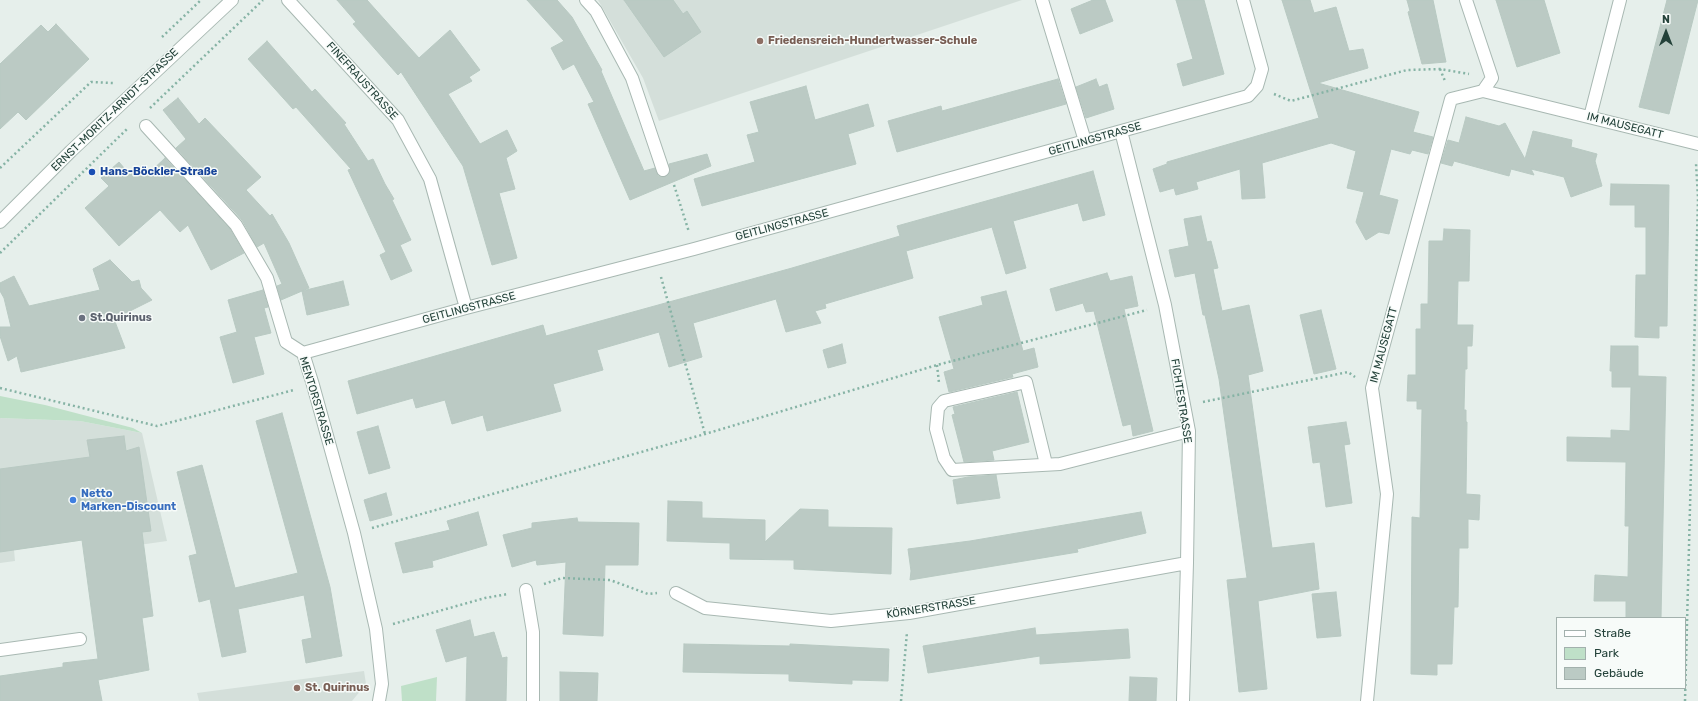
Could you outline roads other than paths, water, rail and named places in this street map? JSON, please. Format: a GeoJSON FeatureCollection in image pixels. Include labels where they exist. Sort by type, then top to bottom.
{"type":"FeatureCollection","features":[{"type":"Feature","properties":{"kind":"street","name":"ERNST-MORITZ-ARNDT-STRASSE"},"geometry":{"type":"LineString","coordinates":[[0,222],[71,151],[232,0]]}},
{"type":"Feature","properties":{"kind":"street","name":"FINEFRAUSTRASSE"},"geometry":{"type":"LineString","coordinates":[[288,0],[398,120],[430,179],[466,308]]}},
{"type":"Feature","properties":{"kind":"street"},"geometry":{"type":"LineString","coordinates":[[586,0],[596,10],[632,78],[663,170]]}},
{"type":"Feature","properties":{"kind":"street"},"geometry":{"type":"LineString","coordinates":[[1042,0],[1085,141]]}},
{"type":"Feature","properties":{"kind":"street","name":"GEITLINGSTRASSE"},"geometry":{"type":"LineString","coordinates":[[303,353],[466,308],[694,249],[1248,96],[1257,86],[1262,69],[1243,0]]}},
{"type":"Feature","properties":{"kind":"street"},"geometry":{"type":"LineString","coordinates":[[1466,0],[1492,78],[1483,91]]}},
{"type":"Feature","properties":{"kind":"street"},"geometry":{"type":"LineString","coordinates":[[1590,117],[1620,0]]}},
{"type":"Feature","properties":{"kind":"street","name":"IM MAUSEGATT"},"geometry":{"type":"LineString","coordinates":[[1366,701],[1387,494],[1372,388],[1451,99],[1483,91],[1698,144]]}},
{"type":"Feature","properties":{"kind":"street","name":"MENTORSTRASSE"},"geometry":{"type":"LineString","coordinates":[[146,126],[236,225],[267,278],[286,342],[303,353],[354,532],[376,629],[382,684],[379,701]]}},
{"type":"Feature","properties":{"kind":"street","name":"FICHTESTRASSE"},"geometry":{"type":"LineString","coordinates":[[1121,131],[1165,305],[1189,432],[1183,701]]}},
{"type":"Feature","properties":{"kind":"street"},"geometry":{"type":"LineString","coordinates":[[1046,464],[1026,382],[944,401],[938,408],[936,429],[944,458],[952,470],[1060,464],[1189,432]]}},
{"type":"Feature","properties":{"kind":"street","name":"KÖRNERSTRASSE"},"geometry":{"type":"LineString","coordinates":[[676,592],[705,608],[831,621],[909,613],[1187,563]]}},
{"type":"Feature","properties":{"kind":"street"},"geometry":{"type":"LineString","coordinates":[[526,590],[534,632],[533,701]]}},
{"type":"Feature","properties":{"kind":"street"},"geometry":{"type":"LineString","coordinates":[[0,650],[80,639]]}},
{"type":"Feature","properties":{"kind":"place","name":"Friedensreich-Hundertwasser-Schule"},"geometry":{"type":"Point","coordinates":[760,41]}},
{"type":"Feature","properties":{"kind":"place","name":"Hans-Böckler-Straße"},"geometry":{"type":"Point","coordinates":[92,172]}},
{"type":"Feature","properties":{"kind":"place","name":"St.Quirinus"},"geometry":{"type":"Point","coordinates":[82,318]}},
{"type":"Feature","properties":{"kind":"place","name":"Netto Marken-Discount"},"geometry":{"type":"Point","coordinates":[73,500]}},
{"type":"Feature","properties":{"kind":"place","name":"St. Quirinus"},"geometry":{"type":"Point","coordinates":[297,688]}}]}
